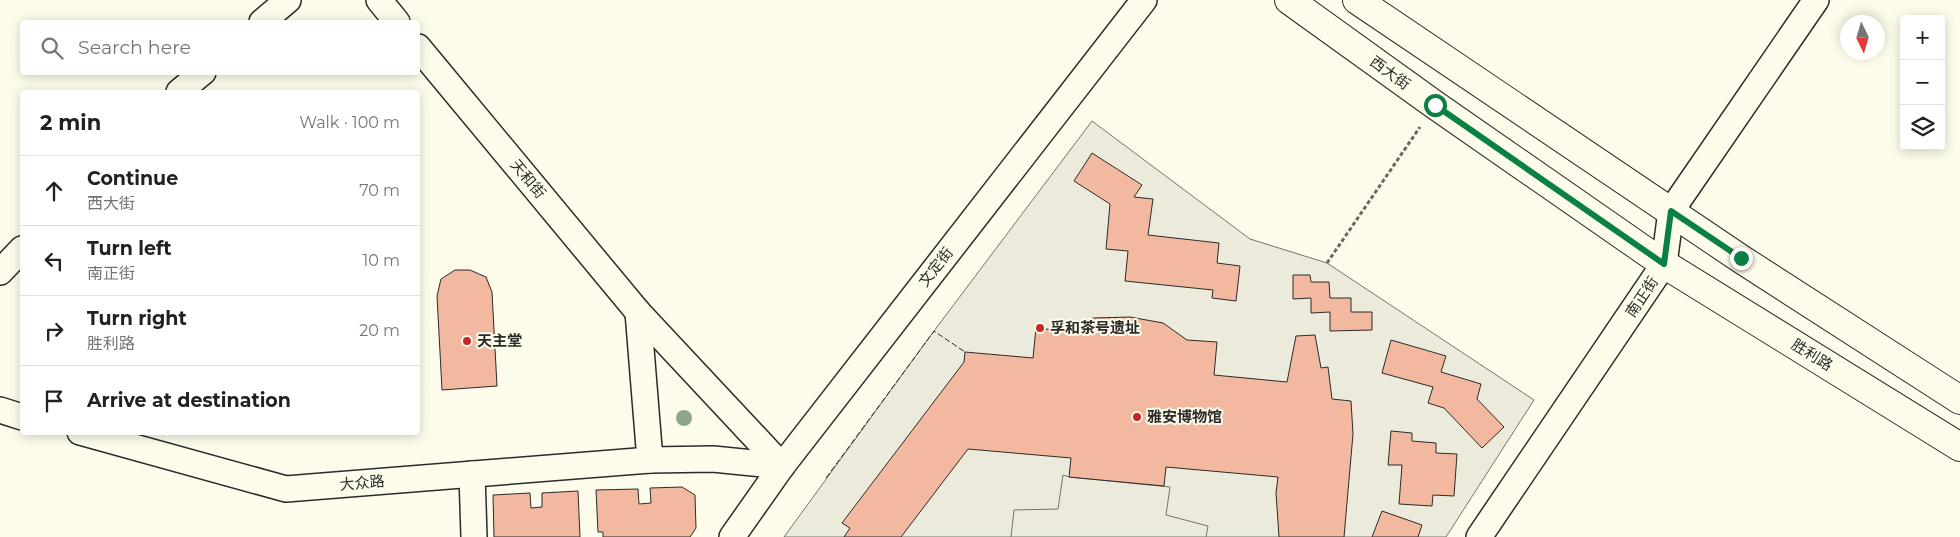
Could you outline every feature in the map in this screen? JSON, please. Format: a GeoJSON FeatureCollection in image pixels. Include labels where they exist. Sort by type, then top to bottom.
{"type":"FeatureCollection","features":[{"type":"Feature","properties":{"kind":"main road","name":"西大街"},"geometry":{"type":"LineString","coordinates":[[1289,0],[1435,105],[1664,264]]}},
{"type":"Feature","properties":{"kind":"main road"},"geometry":{"type":"LineString","coordinates":[[1357,0],[1671,211],[1960,400]]}},
{"type":"Feature","properties":{"kind":"main road","name":"胜利路"},"geometry":{"type":"LineString","coordinates":[[1664,264],[1960,447]]}},
{"type":"Feature","properties":{"kind":"street"},"geometry":{"type":"LineString","coordinates":[[264,20],[288,0]]}},
{"type":"Feature","properties":{"kind":"street"},"geometry":{"type":"LineString","coordinates":[[378,0],[395,20]]}},
{"type":"Feature","properties":{"kind":"street","name":"文定街"},"geometry":{"type":"LineString","coordinates":[[732,537],[782,466],[1144,0]]}},
{"type":"Feature","properties":{"kind":"street","name":"南正街"},"geometry":{"type":"LineString","coordinates":[[1480,537],[1664,264],[1671,211],[1816,0]]}},
{"type":"Feature","properties":{"kind":"street","name":"天和街"},"geometry":{"type":"LineString","coordinates":[[420,49],[638,312],[782,466]]}},
{"type":"Feature","properties":{"kind":"street"},"geometry":{"type":"LineString","coordinates":[[181,90],[199,75]]}},
{"type":"Feature","properties":{"kind":"street"},"geometry":{"type":"LineString","coordinates":[[0,272],[20,251]]}},
{"type":"Feature","properties":{"kind":"street"},"geometry":{"type":"LineString","coordinates":[[638,312],[650,460]]}},
{"type":"Feature","properties":{"kind":"street"},"geometry":{"type":"LineString","coordinates":[[0,410],[20,416]]}},
{"type":"Feature","properties":{"kind":"street","name":"大众路"},"geometry":{"type":"LineString","coordinates":[[91,435],[286,489],[650,460],[713,459],[782,466]]}},
{"type":"Feature","properties":{"kind":"street"},"geometry":{"type":"LineString","coordinates":[[472,474],[474,537]]}},
{"type":"Feature","properties":{"kind":"path"},"geometry":{"type":"LineString","coordinates":[[1326,263],[1435,105]]}},
{"type":"Feature","properties":{"kind":"shaded area"},"geometry":{"type":"Polygon","coordinates":[[[1092,121],[1250,239],[1327,263],[1534,400],[1446,537],[784,537],[934,331],[1092,121]]]}},
{"type":"Feature","properties":{"kind":"shaded area"},"geometry":{"type":"Polygon","coordinates":[[[1063,475],[1170,487],[1166,515],[1208,526],[1206,537],[1011,537],[1014,510],[1058,509],[1063,475]]]}},
{"type":"Feature","properties":{"kind":"building"},"geometry":{"type":"Polygon","coordinates":[[[1092,153],[1142,185],[1134,197],[1153,199],[1148,235],[1219,243],[1217,263],[1240,266],[1236,301],[1212,298],[1213,290],[1125,281],[1128,251],[1106,249],[1110,204],[1074,181],[1092,153]]]}},
{"type":"Feature","properties":{"kind":"building","name":"天主堂"},"geometry":{"type":"Polygon","coordinates":[[[455,270],[470,270],[486,277],[492,292],[497,386],[442,390],[437,296],[441,279],[455,270]]]}},
{"type":"Feature","properties":{"kind":"building"},"geometry":{"type":"Polygon","coordinates":[[[1293,275],[1310,275],[1311,282],[1329,282],[1330,298],[1351,298],[1351,312],[1372,312],[1372,330],[1330,331],[1330,312],[1311,313],[1311,298],[1293,299],[1293,275]]]}},
{"type":"Feature","properties":{"kind":"building","name":"雅安博物馆"},"geometry":{"type":"Polygon","coordinates":[[[1130,317],[1163,323],[1187,340],[1217,342],[1214,375],[1287,382],[1296,336],[1315,335],[1321,368],[1328,367],[1332,399],[1351,401],[1353,434],[1344,537],[1279,537],[1276,493],[1278,477],[1166,467],[1164,486],[1069,477],[1071,458],[968,449],[901,537],[844,537],[850,528],[842,523],[964,362],[965,352],[1033,358],[1036,328],[1066,331],[1093,318],[1130,317]]]}},
{"type":"Feature","properties":{"kind":"building"},"geometry":{"type":"Polygon","coordinates":[[[1391,340],[1446,356],[1441,372],[1481,384],[1477,399],[1504,427],[1482,448],[1444,408],[1428,403],[1433,387],[1382,373],[1391,340]]]}},
{"type":"Feature","properties":{"kind":"building"},"geometry":{"type":"Polygon","coordinates":[[[1391,431],[1412,433],[1412,441],[1436,443],[1436,453],[1457,454],[1454,496],[1433,495],[1432,506],[1399,504],[1402,465],[1388,465],[1391,431]]]}},
{"type":"Feature","properties":{"kind":"building"},"geometry":{"type":"Polygon","coordinates":[[[682,487],[695,495],[696,528],[690,537],[603,537],[603,532],[598,532],[596,490],[638,489],[639,504],[651,503],[650,488],[682,487]]]}},
{"type":"Feature","properties":{"kind":"building"},"geometry":{"type":"Polygon","coordinates":[[[578,491],[580,537],[494,537],[493,495],[530,493],[531,508],[542,507],[542,493],[578,491]]]}},
{"type":"Feature","properties":{"kind":"building"},"geometry":{"type":"Polygon","coordinates":[[[1382,511],[1422,525],[1418,537],[1372,537],[1382,511]]]}},
{"type":"Feature","properties":{"kind":"fence"},"geometry":{"type":"LineString","coordinates":[[826,478],[934,331],[965,352]]}},
{"type":"Feature","properties":{"kind":"place","name":"孚和茶号遗址"},"geometry":{"type":"Point","coordinates":[1040,328]}},
{"type":"Feature","properties":{"kind":"place","name":"天主堂"},"geometry":{"type":"Point","coordinates":[467,341]}},
{"type":"Feature","properties":{"kind":"place","name":"雅安博物馆"},"geometry":{"type":"Point","coordinates":[1137,417]}},
{"type":"Feature","properties":{"kind":"route"},"geometry":{"type":"LineString","coordinates":[[1435,105],[1664,264],[1671,211],[1741,258]]}}]}
